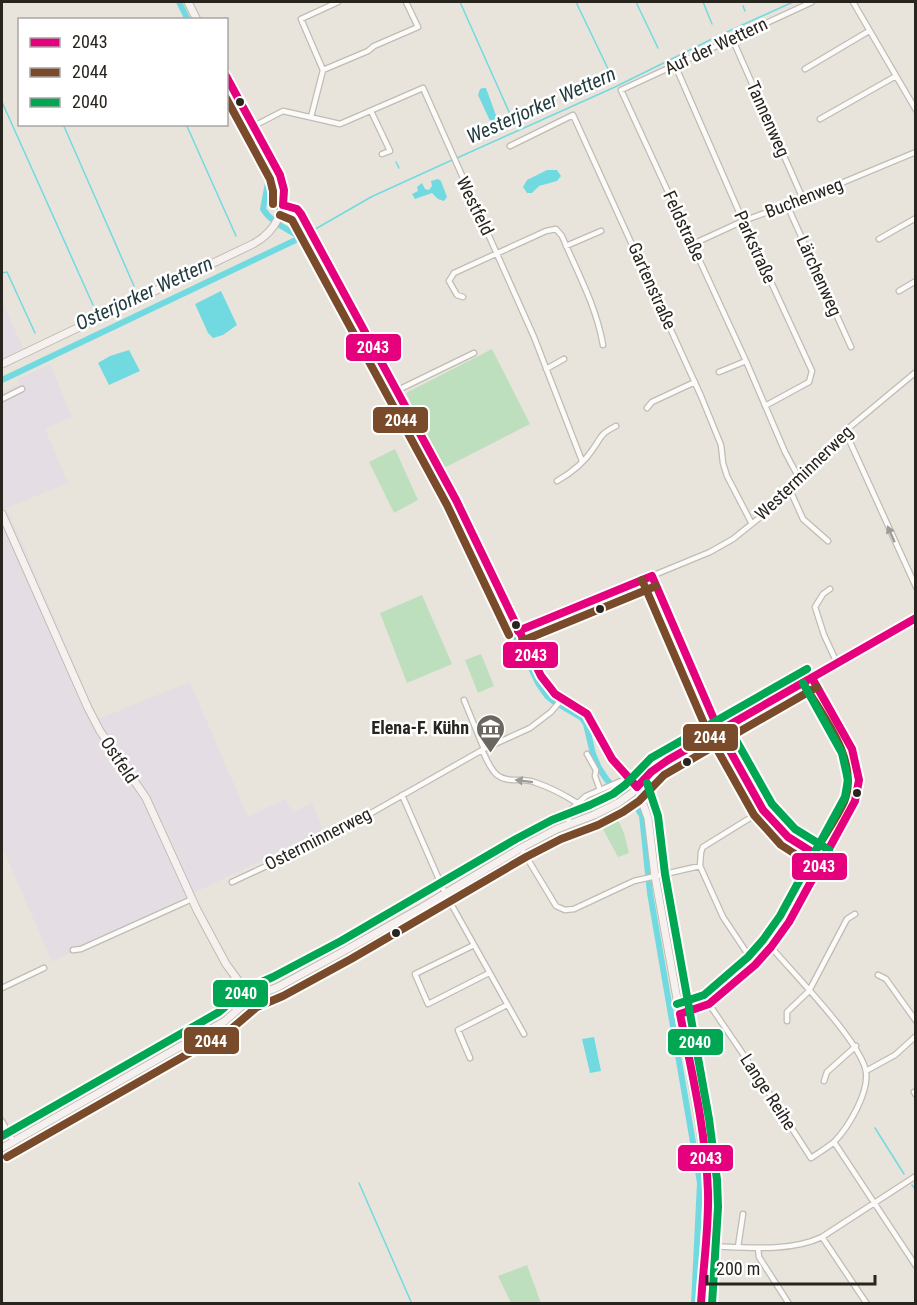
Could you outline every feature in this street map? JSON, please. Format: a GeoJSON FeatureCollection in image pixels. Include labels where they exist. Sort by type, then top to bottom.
{"type":"FeatureCollection","features":[{"type":"Feature","properties":{"kind":"street"},"geometry":{"type":"LineString","coordinates":[[188,2],[196,18]]}},
{"type":"Feature","properties":{"kind":"street"},"geometry":{"type":"LineString","coordinates":[[321,2],[324,7]]}},
{"type":"Feature","properties":{"kind":"street"},"geometry":{"type":"LineString","coordinates":[[311,117],[322,69],[301,19],[338,2]]}},
{"type":"Feature","properties":{"kind":"street"},"geometry":{"type":"LineString","coordinates":[[322,69],[368,51],[374,46],[418,27],[406,2]]}},
{"type":"Feature","properties":{"kind":"street","name":"Auf der Wettern"},"geometry":{"type":"LineString","coordinates":[[621,90],[812,2]]}},
{"type":"Feature","properties":{"kind":"street"},"geometry":{"type":"LineString","coordinates":[[853,2],[915,110]]}},
{"type":"Feature","properties":{"kind":"street"},"geometry":{"type":"LineString","coordinates":[[805,69],[869,31]]}},
{"type":"Feature","properties":{"kind":"street","name":"Tannenweg"},"geometry":{"type":"LineString","coordinates":[[732,38],[804,199]]}},
{"type":"Feature","properties":{"kind":"street","name":"Parkstraße"},"geometry":{"type":"LineString","coordinates":[[675,65],[812,371],[809,382],[765,406]]}},
{"type":"Feature","properties":{"kind":"street"},"geometry":{"type":"LineString","coordinates":[[820,119],[896,76]]}},
{"type":"Feature","properties":{"kind":"street"},"geometry":{"type":"LineString","coordinates":[[2,364],[253,244],[267,235],[279,217],[283,205],[282,179],[228,79]]}},
{"type":"Feature","properties":{"kind":"street","name":"Westfeld"},"geometry":{"type":"LineString","coordinates":[[254,126],[283,111],[340,124],[423,88],[534,337],[582,461]]}},
{"type":"Feature","properties":{"kind":"street","name":"Feldstraße"},"geometry":{"type":"LineString","coordinates":[[621,90],[800,480]]}},
{"type":"Feature","properties":{"kind":"street"},"geometry":{"type":"LineString","coordinates":[[371,111],[390,151],[382,154]]}},
{"type":"Feature","properties":{"kind":"street","name":"Gartenstraße"},"geometry":{"type":"LineString","coordinates":[[510,146],[573,115],[695,382],[721,445],[727,476],[752,524]]}},
{"type":"Feature","properties":{"kind":"street","name":"Buchenweg"},"geometry":{"type":"LineString","coordinates":[[693,244],[743,221],[804,199],[915,152]]}},
{"type":"Feature","properties":{"kind":"street"},"geometry":{"type":"LineString","coordinates":[[283,205],[300,212],[456,500],[541,676],[561,700],[587,714],[612,759],[637,787],[648,818],[650,878],[680,1014],[707,1181],[708,1206],[701,1304]]}},
{"type":"Feature","properties":{"kind":"street","name":"Lärchenweg"},"geometry":{"type":"LineString","coordinates":[[787,205],[851,347]]}},
{"type":"Feature","properties":{"kind":"street"},"geometry":{"type":"LineString","coordinates":[[879,239],[915,218]]}},
{"type":"Feature","properties":{"kind":"street"},"geometry":{"type":"LineString","coordinates":[[463,297],[457,295],[449,281],[454,273],[546,231],[556,229],[589,294],[599,322],[603,345]]}},
{"type":"Feature","properties":{"kind":"street"},"geometry":{"type":"LineString","coordinates":[[566,246],[600,231]]}},
{"type":"Feature","properties":{"kind":"street"},"geometry":{"type":"LineString","coordinates":[[899,291],[915,281]]}},
{"type":"Feature","properties":{"kind":"street"},"geometry":{"type":"LineString","coordinates":[[396,391],[474,352]]}},
{"type":"Feature","properties":{"kind":"street"},"geometry":{"type":"LineString","coordinates":[[546,369],[564,359]]}},
{"type":"Feature","properties":{"kind":"street"},"geometry":{"type":"LineString","coordinates":[[719,372],[746,361]]}},
{"type":"Feature","properties":{"kind":"street","name":"Westerminnerweg"},"geometry":{"type":"LineString","coordinates":[[518,631],[710,552],[733,538],[790,490],[845,431],[915,372]]}},
{"type":"Feature","properties":{"kind":"street"},"geometry":{"type":"LineString","coordinates":[[647,408],[652,402],[695,382]]}},
{"type":"Feature","properties":{"kind":"street"},"geometry":{"type":"LineString","coordinates":[[2,399],[22,389]]}},
{"type":"Feature","properties":{"kind":"street"},"geometry":{"type":"LineString","coordinates":[[557,481],[571,473],[593,449],[601,433],[616,426]]}},
{"type":"Feature","properties":{"kind":"street"},"geometry":{"type":"LineString","coordinates":[[845,431],[915,587]]}},
{"type":"Feature","properties":{"kind":"street"},"geometry":{"type":"LineString","coordinates":[[790,490],[803,519],[828,541]]}},
{"type":"Feature","properties":{"kind":"street","name":"Ostfeld"},"geometry":{"type":"LineString","coordinates":[[2,514],[88,708],[100,731],[146,798],[192,899],[222,956],[251,998]]}},
{"type":"Feature","properties":{"kind":"street"},"geometry":{"type":"LineString","coordinates":[[652,576],[719,731],[763,810],[788,837],[823,859]]}},
{"type":"Feature","properties":{"kind":"street"},"geometry":{"type":"LineString","coordinates":[[830,589],[823,594],[815,608],[837,663]]}},
{"type":"Feature","properties":{"kind":"street"},"geometry":{"type":"LineString","coordinates":[[2,1148],[225,1021],[251,998],[278,987],[521,848],[626,798],[657,767],[915,618]]}},
{"type":"Feature","properties":{"kind":"street"},"geometry":{"type":"LineString","coordinates":[[680,1014],[709,1004],[755,965],[771,947],[789,922],[855,801],[859,780],[852,749],[812,678]]}},
{"type":"Feature","properties":{"kind":"street"},"geometry":{"type":"LineString","coordinates":[[464,700],[494,773],[504,779],[531,781],[565,795],[577,803]]}},
{"type":"Feature","properties":{"kind":"street","name":"Osterminnerweg"},"geometry":{"type":"LineString","coordinates":[[232,882],[329,837],[483,750],[530,728],[561,700]]}},
{"type":"Feature","properties":{"kind":"street"},"geometry":{"type":"LineString","coordinates":[[587,754],[596,770],[595,777],[600,789]]}},
{"type":"Feature","properties":{"kind":"street"},"geometry":{"type":"LineString","coordinates":[[569,824],[568,812],[577,803],[600,789],[628,778]]}},
{"type":"Feature","properties":{"kind":"street"},"geometry":{"type":"LineString","coordinates":[[402,795],[445,893],[524,1035]]}},
{"type":"Feature","properties":{"kind":"street"},"geometry":{"type":"LineString","coordinates":[[755,965],[723,917],[700,867],[700,852],[703,847],[763,810]]}},
{"type":"Feature","properties":{"kind":"street"},"geometry":{"type":"LineString","coordinates":[[521,848],[555,906],[565,909],[574,909],[630,882],[700,867]]}},
{"type":"Feature","properties":{"kind":"street"},"geometry":{"type":"LineString","coordinates":[[73,950],[81,949],[192,899]]}},
{"type":"Feature","properties":{"kind":"street"},"geometry":{"type":"LineString","coordinates":[[787,1021],[787,1011],[809,991],[847,919],[855,914]]}},
{"type":"Feature","properties":{"kind":"street"},"geometry":{"type":"LineString","coordinates":[[474,945],[415,974],[428,1004],[489,973]]}},
{"type":"Feature","properties":{"kind":"street"},"geometry":{"type":"LineString","coordinates":[[771,947],[855,1046],[866,1071],[895,1055],[915,1035]]}},
{"type":"Feature","properties":{"kind":"street"},"geometry":{"type":"LineString","coordinates":[[2,988],[44,968]]}},
{"type":"Feature","properties":{"kind":"street"},"geometry":{"type":"LineString","coordinates":[[878,975],[886,979],[915,1021]]}},
{"type":"Feature","properties":{"kind":"street","name":"Lange Reihe"},"geometry":{"type":"LineString","coordinates":[[709,1004],[811,1158],[834,1142],[850,1120],[863,1096],[866,1071]]}},
{"type":"Feature","properties":{"kind":"street"},"geometry":{"type":"LineString","coordinates":[[470,1058],[458,1030],[507,1005]]}},
{"type":"Feature","properties":{"kind":"street"},"geometry":{"type":"LineString","coordinates":[[824,1082],[826,1072],[855,1046]]}},
{"type":"Feature","properties":{"kind":"street"},"geometry":{"type":"LineString","coordinates":[[2,1121],[13,1142]]}},
{"type":"Feature","properties":{"kind":"street"},"geometry":{"type":"LineString","coordinates":[[834,1142],[915,1266]]}},
{"type":"Feature","properties":{"kind":"street"},"geometry":{"type":"LineString","coordinates":[[704,1246],[758,1248],[809,1243],[822,1237],[915,1176]]}},
{"type":"Feature","properties":{"kind":"street"},"geometry":{"type":"LineString","coordinates":[[738,1247],[743,1214]]}},
{"type":"Feature","properties":{"kind":"street"},"geometry":{"type":"LineString","coordinates":[[822,1237],[867,1304]]}},
{"type":"Feature","properties":{"kind":"street"},"geometry":{"type":"LineString","coordinates":[[758,1248],[759,1257],[789,1304]]}},
{"type":"Feature","properties":{"kind":"shaded area"},"geometry":{"type":"Polygon","coordinates":[[[2,301],[23,348],[2,360],[2,301]]]}},
{"type":"Feature","properties":{"kind":"shaded area"},"geometry":{"type":"Polygon","coordinates":[[[50,364],[72,417],[45,429],[68,483],[7,508],[98,719],[190,682],[248,817],[285,799],[293,812],[312,803],[323,830],[52,962],[2,847],[2,392],[19,384],[17,380],[50,364]]]}},
{"type":"Feature","properties":{"kind":"green space"},"geometry":{"type":"Polygon","coordinates":[[[492,349],[530,424],[444,468],[406,393],[492,349]]]}},
{"type":"Feature","properties":{"kind":"green space"},"geometry":{"type":"Polygon","coordinates":[[[395,449],[418,500],[394,513],[369,462],[395,449]]]}},
{"type":"Feature","properties":{"kind":"green space"},"geometry":{"type":"Polygon","coordinates":[[[422,595],[452,664],[407,683],[380,613],[422,595]]]}},
{"type":"Feature","properties":{"kind":"green space"},"geometry":{"type":"Polygon","coordinates":[[[481,654],[494,686],[478,693],[465,660],[481,654]]]}},
{"type":"Feature","properties":{"kind":"green space"},"geometry":{"type":"Polygon","coordinates":[[[614,811],[624,833],[629,853],[618,857],[598,820],[614,811]]]}},
{"type":"Feature","properties":{"kind":"green space"},"geometry":{"type":"Polygon","coordinates":[[[527,1265],[541,1303],[511,1303],[498,1276],[527,1265]]]}},
{"type":"Feature","properties":{"kind":"water"},"geometry":{"type":"Polygon","coordinates":[[[486,88],[498,121],[496,123],[491,123],[478,95],[480,89],[486,88]]]}},
{"type":"Feature","properties":{"kind":"water"},"geometry":{"type":"Polygon","coordinates":[[[547,170],[557,170],[561,176],[557,181],[539,186],[532,193],[527,193],[523,187],[527,180],[547,170]]]}},
{"type":"Feature","properties":{"kind":"water"},"geometry":{"type":"Polygon","coordinates":[[[438,179],[447,197],[444,201],[432,193],[415,199],[412,194],[418,191],[417,187],[422,183],[425,189],[429,190],[432,186],[431,181],[438,179]]]}},
{"type":"Feature","properties":{"kind":"water"},"geometry":{"type":"Polygon","coordinates":[[[221,291],[237,325],[223,335],[213,338],[208,333],[195,304],[221,291]]]}},
{"type":"Feature","properties":{"kind":"water"},"geometry":{"type":"Polygon","coordinates":[[[129,350],[140,371],[109,385],[98,363],[110,356],[129,350]]]}},
{"type":"Feature","properties":{"kind":"water"},"geometry":{"type":"Polygon","coordinates":[[[594,1037],[601,1071],[590,1073],[582,1039],[594,1037]]]}},
{"type":"Feature","properties":{"kind":"waterway"},"geometry":{"type":"LineString","coordinates":[[179,2],[187,18]]}},
{"type":"Feature","properties":{"kind":"waterway"},"geometry":{"type":"LineString","coordinates":[[460,2],[514,123]]}},
{"type":"Feature","properties":{"kind":"waterway"},"geometry":{"type":"LineString","coordinates":[[576,2],[610,73]]}},
{"type":"Feature","properties":{"kind":"waterway"},"geometry":{"type":"LineString","coordinates":[[636,2],[658,48]]}},
{"type":"Feature","properties":{"kind":"waterway"},"geometry":{"type":"LineString","coordinates":[[703,2],[712,24]]}},
{"type":"Feature","properties":{"kind":"waterway","name":"Westerjorker Wettern"},"geometry":{"type":"LineString","coordinates":[[457,158],[615,87],[793,2]]}},
{"type":"Feature","properties":{"kind":"waterway"},"geometry":{"type":"LineString","coordinates":[[743,6],[745,11]]}},
{"type":"Feature","properties":{"kind":"waterway"},"geometry":{"type":"LineString","coordinates":[[228,95],[270,172],[263,209],[273,220],[309,245],[538,683],[553,701],[582,718],[586,724],[599,768],[607,780],[638,809],[642,816],[650,893],[700,1183],[694,1304]]}},
{"type":"Feature","properties":{"kind":"waterway"},"geometry":{"type":"LineString","coordinates":[[2,102],[93,305]]}},
{"type":"Feature","properties":{"kind":"waterway"},"geometry":{"type":"LineString","coordinates":[[64,126],[134,286]]}},
{"type":"Feature","properties":{"kind":"waterway"},"geometry":{"type":"LineString","coordinates":[[187,126],[236,236]]}},
{"type":"Feature","properties":{"kind":"waterway","name":"Westerjorker Wettern"},"geometry":{"type":"LineString","coordinates":[[312,231],[371,197],[452,160]]}},
{"type":"Feature","properties":{"kind":"waterway"},"geometry":{"type":"LineString","coordinates":[[396,162],[399,168]]}},
{"type":"Feature","properties":{"kind":"waterway","name":"Westerjorker Wettern"},"geometry":{"type":"LineString","coordinates":[[302,237],[308,233]]}},
{"type":"Feature","properties":{"kind":"waterway","name":"Osterjorker Wettern"},"geometry":{"type":"LineString","coordinates":[[2,380],[302,237]]}},
{"type":"Feature","properties":{"kind":"waterway"},"geometry":{"type":"LineString","coordinates":[[2,273],[7,272],[35,333]]}},
{"type":"Feature","properties":{"kind":"waterway"},"geometry":{"type":"LineString","coordinates":[[875,1128],[904,1174]]}},
{"type":"Feature","properties":{"kind":"waterway"},"geometry":{"type":"LineString","coordinates":[[359,1183],[412,1304]]}},
{"type":"Feature","properties":{"kind":"waterway"},"geometry":{"type":"LineString","coordinates":[[912,1185],[916,1190]]}},
{"type":"Feature","properties":{"kind":"transit line","name":"2043"},"geometry":{"type":"LineString","coordinates":[[228,80],[280,175],[284,190],[283,205]]}},
{"type":"Feature","properties":{"kind":"transit line","name":"2044"},"geometry":{"type":"LineString","coordinates":[[228,102],[270,179],[273,204]]}},
{"type":"Feature","properties":{"kind":"transit line","name":"2043"},"geometry":{"type":"LineString","coordinates":[[283,205],[297,209],[301,214],[456,500],[541,676],[555,694],[587,714],[612,759],[637,787]]}},
{"type":"Feature","properties":{"kind":"transit line","name":"2044"},"geometry":{"type":"LineString","coordinates":[[280,215],[292,220],[447,505],[509,635]]}},
{"type":"Feature","properties":{"kind":"transit line","name":"2043"},"geometry":{"type":"LineString","coordinates":[[652,576],[719,731],[763,810],[788,837],[823,859]]}},
{"type":"Feature","properties":{"kind":"transit line","name":"2043"},"geometry":{"type":"LineString","coordinates":[[518,631],[652,576]]}},
{"type":"Feature","properties":{"kind":"transit line","name":"2044"},"geometry":{"type":"LineString","coordinates":[[642,580],[709,735],[754,815],[781,845],[817,868]]}},
{"type":"Feature","properties":{"kind":"transit line","name":"2044"},"geometry":{"type":"LineString","coordinates":[[522,641],[656,586]]}},
{"type":"Feature","properties":{"kind":"transit line","name":"2043"},"geometry":{"type":"LineString","coordinates":[[637,787],[651,772],[668,760],[916,618]]}},
{"type":"Feature","properties":{"kind":"transit line","name":"2040"},"geometry":{"type":"LineString","coordinates":[[2,1136],[219,1012],[246,989],[341,941],[516,839],[552,820],[613,794],[651,758],[807,669]]}},
{"type":"Feature","properties":{"kind":"transit line","name":"2043"},"geometry":{"type":"LineString","coordinates":[[680,1014],[709,1004],[755,965],[771,947],[789,922],[855,801],[859,780],[852,749],[812,678]]}},
{"type":"Feature","properties":{"kind":"transit line","name":"2044"},"geometry":{"type":"LineString","coordinates":[[803,683],[837,739],[847,771],[848,786],[844,802],[814,854]]}},
{"type":"Feature","properties":{"kind":"transit line","name":"2040"},"geometry":{"type":"LineString","coordinates":[[677,1004],[704,995],[748,957],[763,940],[780,916],[845,797],[848,780],[842,753],[803,683]]}},
{"type":"Feature","properties":{"kind":"transit line","name":"2044"},"geometry":{"type":"LineString","coordinates":[[7,1157],[230,1030],[257,1007],[283,996],[351,959],[526,857],[623,812],[639,801],[664,775],[817,687]]}},
{"type":"Feature","properties":{"kind":"transit line","name":"2040"},"geometry":{"type":"LineString","coordinates":[[728,726],[772,804],[795,829],[829,850]]}},
{"type":"Feature","properties":{"kind":"transit line","name":"2040"},"geometry":{"type":"LineString","coordinates":[[647,783],[658,816],[665,874],[709,1119],[717,1180],[718,1207],[712,1304]]}},
{"type":"Feature","properties":{"kind":"transit line","name":"2043"},"geometry":{"type":"LineString","coordinates":[[680,1014],[698,1103],[707,1170],[708,1220],[701,1304]]}},
{"type":"Feature","properties":{"kind":"place","name":"Elena-F. Kühn"},"geometry":{"type":"Point","coordinates":[490,754]}}]}
